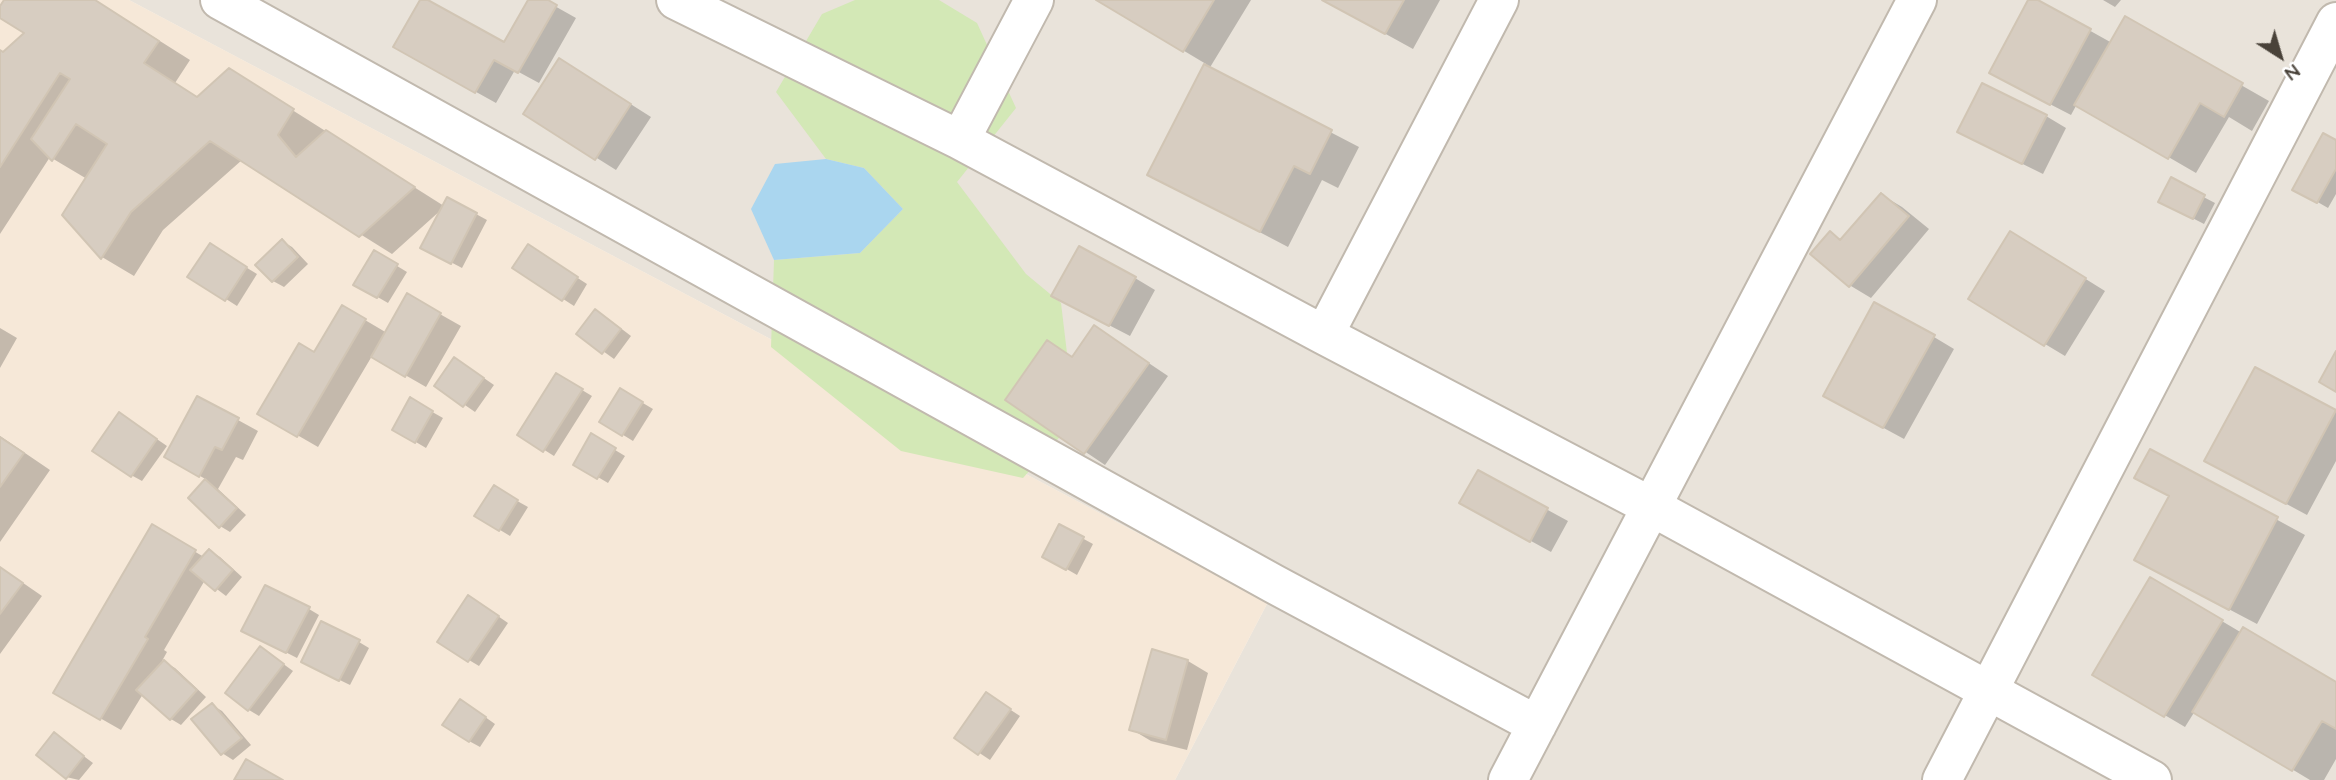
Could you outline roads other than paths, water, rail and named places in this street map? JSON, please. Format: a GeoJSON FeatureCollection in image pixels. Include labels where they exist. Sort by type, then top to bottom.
{"type":"FeatureCollection","features":[{"type":"Feature","properties":{"kind":"street"},"geometry":{"type":"LineString","coordinates":[[220,0],[1274,584],[1537,725]]}},
{"type":"Feature","properties":{"kind":"street"},"geometry":{"type":"LineString","coordinates":[[676,0],[960,140],[1652,507],[2152,780]]}},
{"type":"Feature","properties":{"kind":"street"},"geometry":{"type":"LineString","coordinates":[[960,140],[1034,0]]}},
{"type":"Feature","properties":{"kind":"street"},"geometry":{"type":"LineString","coordinates":[[1324,335],[1499,0]]}},
{"type":"Feature","properties":{"kind":"street"},"geometry":{"type":"LineString","coordinates":[[1508,780],[1917,0]]}},
{"type":"Feature","properties":{"kind":"street"},"geometry":{"type":"LineString","coordinates":[[1942,780],[2336,22]]}},
{"type":"Feature","properties":{"kind":"water"},"geometry":{"type":"Polygon","coordinates":[[[826,159],[864,168],[903,209],[860,253],[774,260],[751,209],[775,164],[826,159]]]}}]}
